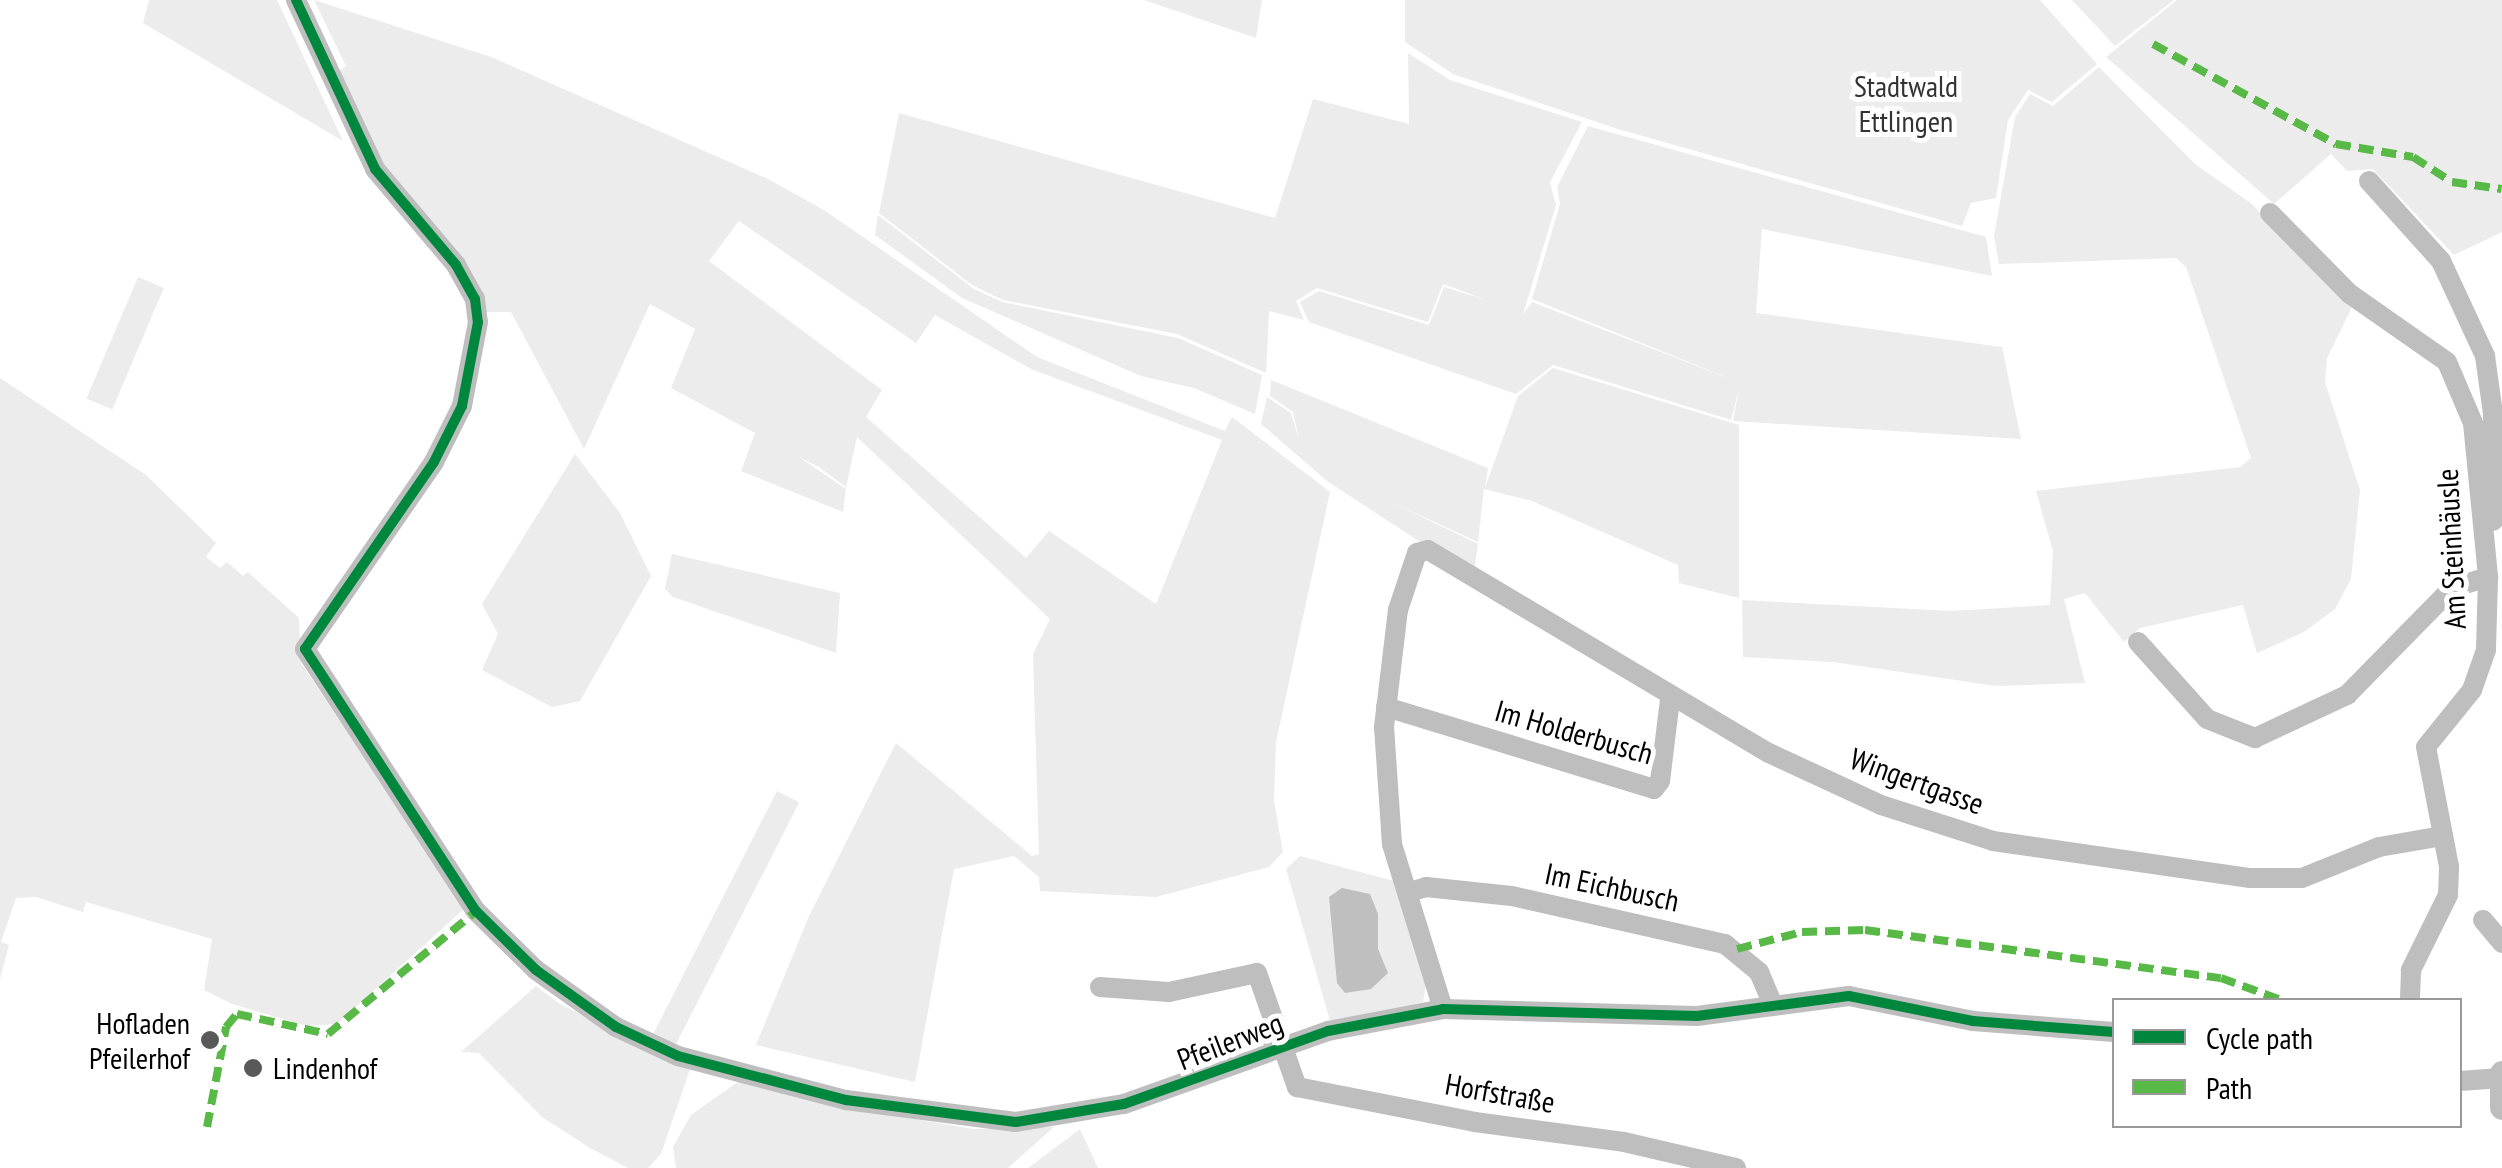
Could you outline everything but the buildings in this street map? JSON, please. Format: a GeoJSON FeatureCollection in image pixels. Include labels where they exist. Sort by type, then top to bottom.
{"type":"FeatureCollection","features":[{"type":"Feature","properties":{"kind":"main road"},"geometry":{"type":"LineString","coordinates":[[2501,1075],[2502,1107]]}},
{"type":"Feature","properties":{"kind":"street","name":"Pfeilerweg"},"geometry":{"type":"LineString","coordinates":[[296,0],[375,170],[456,265],[475,299],[474,362],[450,431],[410,504],[305,650],[476,911],[536,970],[646,1041],[726,1069],[906,1111],[1047,1122],[1177,1089],[1279,1047],[1443,1009],[1697,1016],[1772,1002],[1849,996],[1973,1021],[2112,1032]]}},
{"type":"Feature","properties":{"kind":"street"},"geometry":{"type":"LineString","coordinates":[[2368,181],[2441,260],[2484,356],[2493,414],[2493,526],[2482,531]]}},
{"type":"Feature","properties":{"kind":"street","name":"Am Steinhäusle"},"geometry":{"type":"LineString","coordinates":[[2270,212],[2350,294],[2446,362],[2460,381],[2473,423],[2494,649],[2472,690],[2426,748],[2443,836],[2448,896],[2411,970],[2410,998]]}},
{"type":"Feature","properties":{"kind":"street","name":"Wingertgasse"},"geometry":{"type":"LineString","coordinates":[[1386,707],[1398,610],[1422,551],[1670,699],[1880,805],[2033,849],[2250,878],[2302,878],[2379,847],[2443,836]]}},
{"type":"Feature","properties":{"kind":"street"},"geometry":{"type":"LineString","coordinates":[[2138,642],[2207,719],[2255,738],[2348,695],[2452,588],[2488,576]]}},
{"type":"Feature","properties":{"kind":"street","name":"Im Holderbusch"},"geometry":{"type":"LineString","coordinates":[[1386,707],[1654,790],[1660,781],[1670,699]]}},
{"type":"Feature","properties":{"kind":"street"},"geometry":{"type":"LineString","coordinates":[[1386,707],[1392,844],[1443,1009]]}},
{"type":"Feature","properties":{"kind":"street","name":"Im Eichbusch"},"geometry":{"type":"LineString","coordinates":[[1409,892],[1426,887],[1512,896],[1725,944],[1759,972],[1772,1002]]}},
{"type":"Feature","properties":{"kind":"street"},"geometry":{"type":"LineString","coordinates":[[2482,920],[2502,943]]}},
{"type":"Feature","properties":{"kind":"street"},"geometry":{"type":"LineString","coordinates":[[1100,988],[1169,992],[1256,973],[1279,1047]]}},
{"type":"Feature","properties":{"kind":"street","name":"Horfstraße"},"geometry":{"type":"LineString","coordinates":[[1279,1047],[1297,1087],[1476,1122],[1624,1142],[1736,1168]]}},
{"type":"Feature","properties":{"kind":"street"},"geometry":{"type":"LineString","coordinates":[[2462,1082],[2501,1075]]}},
{"type":"Feature","properties":{"kind":"green space"},"geometry":{"type":"Polygon","coordinates":[[[149,0],[277,0],[343,141],[143,23],[149,0]]]}},
{"type":"Feature","properties":{"kind":"green space"},"geometry":{"type":"Polygon","coordinates":[[[314,0],[491,57],[768,179],[824,210],[1037,357],[1225,431],[1232,417],[1330,492],[1276,742],[1274,801],[1283,852],[1269,867],[1156,897],[1040,891],[1039,877],[1014,856],[954,869],[915,1082],[756,1045],[809,916],[896,743],[1032,856],[1039,854],[1033,654],[1050,619],[857,437],[846,487],[799,457],[846,489],[843,512],[741,471],[755,433],[671,388],[695,329],[650,304],[584,449],[511,312],[481,312],[377,158],[338,72],[346,66],[314,0]],[[739,221],[709,261],[882,390],[866,417],[1026,558],[1049,531],[1156,604],[1222,440],[1031,369],[935,315],[916,343],[739,221]]]}},
{"type":"Feature","properties":{"kind":"green space"},"geometry":{"type":"Polygon","coordinates":[[[1144,0],[1262,0],[1256,38],[1144,0]]]}},
{"type":"Feature","properties":{"kind":"green space","name":"Stadtwald Ettlingen"},"geometry":{"type":"Polygon","coordinates":[[[1405,0],[2040,0],[2097,64],[2052,102],[2028,90],[2008,120],[1996,198],[1971,203],[1962,226],[1618,129],[1453,74],[1405,42],[1405,0]]]}},
{"type":"Feature","properties":{"kind":"green space"},"geometry":{"type":"Polygon","coordinates":[[[2072,0],[2174,0],[2115,46],[2072,0]]]}},
{"type":"Feature","properties":{"kind":"green space"},"geometry":{"type":"Polygon","coordinates":[[[2177,0],[2502,0],[2502,232],[2454,255],[2373,169],[2347,171],[2331,154],[2274,204],[2106,57],[2177,0]]]}},
{"type":"Feature","properties":{"kind":"green space"},"geometry":{"type":"Polygon","coordinates":[[[1408,53],[1450,80],[1582,122],[1550,182],[1556,205],[1523,314],[1532,302],[1741,383],[1532,299],[1560,204],[1557,187],[1588,126],[1986,237],[1992,276],[1762,229],[1756,313],[2002,347],[2021,439],[1733,421],[1739,389],[1731,420],[1553,365],[1516,394],[1309,322],[1300,302],[1319,291],[1429,325],[1444,287],[1486,300],[1443,284],[1428,322],[1317,288],[1296,301],[1304,320],[1269,311],[1266,373],[1177,334],[1003,300],[972,285],[879,213],[899,113],[1275,218],[1313,99],[1409,124],[1408,53]]]}},
{"type":"Feature","properties":{"kind":"green space"},"geometry":{"type":"Polygon","coordinates":[[[2099,67],[2195,164],[2252,204],[2322,280],[2354,303],[2327,358],[2325,382],[2360,490],[2351,579],[2335,609],[2304,632],[2257,653],[2243,605],[2140,628],[2124,642],[2085,593],[2064,599],[2085,683],[1996,686],[1833,662],[1743,657],[1742,600],[1951,611],[2050,605],[2053,551],[2036,491],[2240,467],[2251,458],[2186,267],[2176,258],[1999,264],[1994,236],[2015,117],[2030,94],[2053,106],[2099,67]]]}},
{"type":"Feature","properties":{"kind":"green space"},"geometry":{"type":"Polygon","coordinates":[[[878,215],[974,289],[1002,302],[1178,338],[1262,375],[1255,414],[1194,388],[1141,376],[962,298],[875,235],[878,215]]]}},
{"type":"Feature","properties":{"kind":"green space"},"geometry":{"type":"Polygon","coordinates":[[[138,277],[164,288],[112,409],[86,399],[138,277]]]}},
{"type":"Feature","properties":{"kind":"green space"},"geometry":{"type":"Polygon","coordinates":[[[1553,368],[1739,425],[1739,598],[1679,583],[1678,565],[1532,501],[1484,489],[1478,542],[1389,501],[1478,544],[1475,566],[1425,545],[1327,481],[1261,424],[1267,397],[1291,413],[1299,439],[1293,412],[1270,396],[1271,380],[1488,468],[1485,488],[1518,396],[1553,368]]]}},
{"type":"Feature","properties":{"kind":"green space"},"geometry":{"type":"Polygon","coordinates":[[[0,378],[146,475],[216,543],[206,557],[220,568],[227,562],[243,576],[248,572],[299,618],[301,663],[465,908],[337,1024],[307,1026],[232,1004],[204,990],[212,939],[86,902],[83,912],[36,897],[16,898],[1,942],[9,945],[0,979],[0,378]]]}},
{"type":"Feature","properties":{"kind":"green space"},"geometry":{"type":"Polygon","coordinates":[[[575,454],[620,513],[651,576],[580,701],[552,707],[482,670],[498,634],[482,604],[575,454]]]}},
{"type":"Feature","properties":{"kind":"green space"},"geometry":{"type":"Polygon","coordinates":[[[672,554],[840,593],[836,653],[673,597],[665,589],[672,554]]]}},
{"type":"Feature","properties":{"kind":"green space"},"geometry":{"type":"Polygon","coordinates":[[[777,791],[799,802],[675,1046],[653,1035],[777,791]]]}},
{"type":"Feature","properties":{"kind":"green space"},"geometry":{"type":"Polygon","coordinates":[[[1300,856],[1394,881],[1426,985],[1423,1002],[1331,1024],[1286,869],[1300,856]]]}},
{"type":"Feature","properties":{"kind":"green space"},"geometry":{"type":"Polygon","coordinates":[[[536,986],[560,1004],[691,1066],[661,1154],[648,1168],[628,1168],[590,1148],[542,1117],[479,1053],[461,1052],[536,986]]]}},
{"type":"Feature","properties":{"kind":"green space"},"geometry":{"type":"Polygon","coordinates":[[[742,1079],[831,1105],[973,1129],[1054,1127],[1008,1168],[676,1168],[673,1147],[691,1115],[742,1079]]]}},
{"type":"Feature","properties":{"kind":"green space"},"geometry":{"type":"Polygon","coordinates":[[[1080,1129],[1098,1168],[1028,1168],[1080,1129]]]}},
{"type":"Feature","properties":{"kind":"shaded area"},"geometry":{"type":"Polygon","coordinates":[[[1342,888],[1370,894],[1378,914],[1378,949],[1388,973],[1371,989],[1345,993],[1337,983],[1329,897],[1342,888]]]}},
{"type":"Feature","properties":{"kind":"marked path"},"geometry":{"type":"LineString","coordinates":[[2153,44],[2336,144],[2413,157],[2452,182],[2502,189]]}},
{"type":"Feature","properties":{"kind":"marked path"},"geometry":{"type":"LineString","coordinates":[[207,1127],[226,1027],[237,1014],[328,1034],[476,911]]}},
{"type":"Feature","properties":{"kind":"marked path"},"geometry":{"type":"LineString","coordinates":[[1737,949],[1802,932],[1865,930],[2221,978],[2276,998]]}},
{"type":"Feature","properties":{"kind":"cycle path"},"geometry":{"type":"LineString","coordinates":[[296,0],[375,169],[456,265],[475,299],[478,322],[462,406],[434,462],[305,649],[476,911],[536,970],[616,1027],[678,1056],[846,1100],[1016,1122],[1124,1104],[1328,1031],[1443,1009],[1697,1016],[1849,996],[1973,1021],[2112,1032]]}},
{"type":"Feature","properties":{"kind":"place","name":"Hofladen Pfeilerhof"},"geometry":{"type":"Point","coordinates":[210,1040]}},
{"type":"Feature","properties":{"kind":"place","name":"Lindenhof"},"geometry":{"type":"Point","coordinates":[253,1068]}}]}
